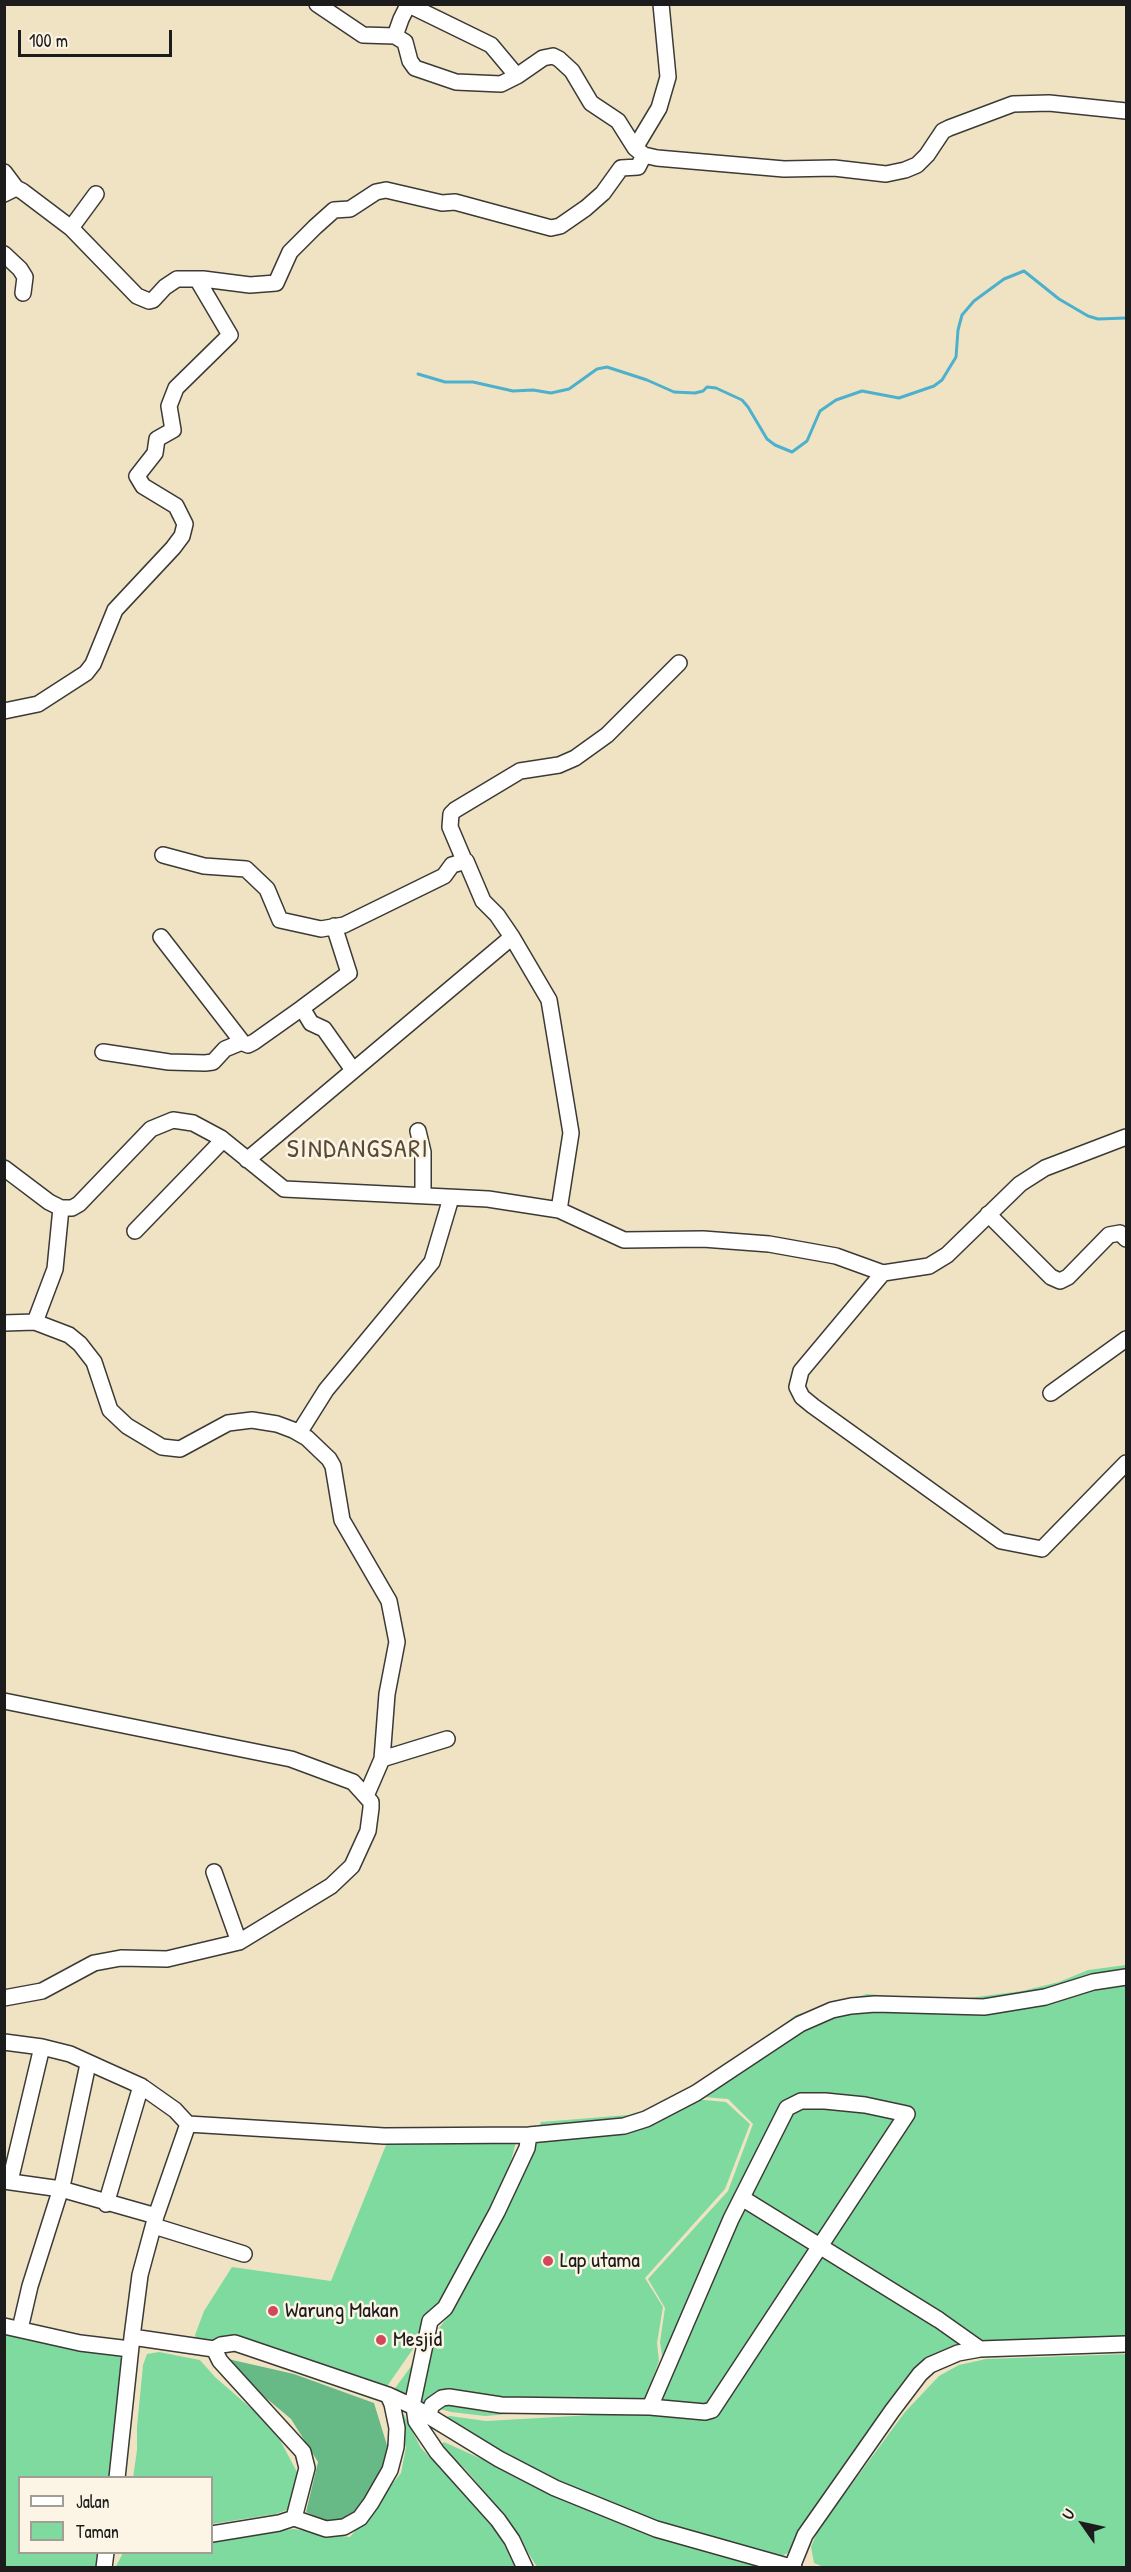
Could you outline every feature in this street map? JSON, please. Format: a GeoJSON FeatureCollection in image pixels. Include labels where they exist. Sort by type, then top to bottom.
{"type":"FeatureCollection","features":[{"type":"Feature","properties":{"kind":"street"},"geometry":{"type":"LineString","coordinates":[[317,4],[363,35],[395,36],[405,42],[410,61],[415,68],[456,82],[481,85],[501,84],[543,58],[553,56],[560,59],[572,71],[591,103],[618,121],[640,151],[657,158],[784,169],[834,168],[885,174],[917,165],[927,155],[943,131],[948,128],[1013,104],[1039,102],[1126,111]]}},
{"type":"Feature","properties":{"kind":"street"},"geometry":{"type":"LineString","coordinates":[[4,172],[10,191],[71,228],[142,299],[153,300],[165,287],[177,279],[250,285],[276,283],[290,252],[315,226],[334,210],[350,209],[376,192],[386,190],[442,203],[455,201],[551,228],[560,226],[603,193],[621,168],[638,167],[640,151],[659,108],[668,77],[661,4]]}},
{"type":"Feature","properties":{"kind":"street"},"geometry":{"type":"LineString","coordinates":[[395,36],[408,7],[434,11],[491,45],[517,76]]}},
{"type":"Feature","properties":{"kind":"street"},"geometry":{"type":"LineString","coordinates":[[71,228],[96,194]]}},
{"type":"Feature","properties":{"kind":"street"},"geometry":{"type":"LineString","coordinates":[[4,254],[25,277],[22,293]]}},
{"type":"Feature","properties":{"kind":"street"},"geometry":{"type":"LineString","coordinates":[[4,711],[38,704],[86,674],[93,664],[115,610],[182,536],[185,524],[176,506],[143,486],[137,476],[155,453],[157,439],[173,430],[169,406],[176,388],[230,336],[206,280]]}},
{"type":"Feature","properties":{"kind":"street"},"geometry":{"type":"LineString","coordinates":[[559,1210],[572,1132],[549,1000],[512,937],[497,915],[483,901],[468,862],[464,860],[450,827],[451,814],[520,771],[559,765],[575,758],[607,735],[679,663]]}},
{"type":"Feature","properties":{"kind":"street"},"geometry":{"type":"LineString","coordinates":[[164,855],[204,866],[246,869],[267,889],[280,920],[321,929],[344,925],[444,876],[452,865],[464,860]]}},
{"type":"Feature","properties":{"kind":"street"},"geometry":{"type":"LineString","coordinates":[[161,937],[242,1042],[248,1045],[349,973],[334,926]]}},
{"type":"Feature","properties":{"kind":"street"},"geometry":{"type":"LineString","coordinates":[[247,1160],[512,937]]}},
{"type":"Feature","properties":{"kind":"street"},"geometry":{"type":"LineString","coordinates":[[302,1008],[311,1023],[324,1029],[353,1070]]}},
{"type":"Feature","properties":{"kind":"street"},"geometry":{"type":"LineString","coordinates":[[103,1052],[169,1062],[205,1063],[213,1062],[225,1048],[242,1042]]}},
{"type":"Feature","properties":{"kind":"street"},"geometry":{"type":"LineString","coordinates":[[4,1168],[49,1202],[61,1208],[72,1208],[79,1204],[151,1129],[173,1120],[193,1123],[223,1140],[284,1189],[488,1199],[559,1210],[624,1240],[703,1239],[769,1244],[836,1256],[883,1273],[929,1266],[947,1255],[1020,1184],[1045,1168],[1126,1137]]}},
{"type":"Feature","properties":{"kind":"street"},"geometry":{"type":"LineString","coordinates":[[418,1131],[423,1152],[423,1196]]}},
{"type":"Feature","properties":{"kind":"street"},"geometry":{"type":"LineString","coordinates":[[135,1231],[223,1140]]}},
{"type":"Feature","properties":{"kind":"street"},"geometry":{"type":"LineString","coordinates":[[299,1433],[326,1390],[432,1262],[451,1198]]}},
{"type":"Feature","properties":{"kind":"street"},"geometry":{"type":"LineString","coordinates":[[36,1322],[55,1269],[61,1208]]}},
{"type":"Feature","properties":{"kind":"street"},"geometry":{"type":"LineString","coordinates":[[988,1215],[1052,1277],[1060,1281],[1068,1277],[1109,1235],[1119,1233],[1126,1239]]}},
{"type":"Feature","properties":{"kind":"street"},"geometry":{"type":"LineString","coordinates":[[883,1273],[801,1371],[797,1387],[802,1397],[813,1406],[1001,1541],[1042,1549],[1126,1463]]}},
{"type":"Feature","properties":{"kind":"street"},"geometry":{"type":"LineString","coordinates":[[4,1323],[36,1322],[69,1335],[80,1344],[94,1362],[110,1410],[127,1426],[162,1447],[180,1449],[228,1423],[252,1420],[277,1424],[299,1433],[308,1438],[329,1459],[333,1466],[342,1520],[389,1601],[397,1642],[387,1694],[382,1759],[366,1796]]}},
{"type":"Feature","properties":{"kind":"street"},"geometry":{"type":"LineString","coordinates":[[1051,1393],[1126,1339]]}},
{"type":"Feature","properties":{"kind":"street"},"geometry":{"type":"LineString","coordinates":[[4,1701],[291,1759],[353,1782],[371,1802],[371,1818],[352,1866],[332,1886],[239,1942],[167,1959],[121,1958],[94,1963],[42,1991],[4,1998]]}},
{"type":"Feature","properties":{"kind":"street"},"geometry":{"type":"LineString","coordinates":[[382,1759],[447,1739]]}},
{"type":"Feature","properties":{"kind":"street"},"geometry":{"type":"LineString","coordinates":[[214,1872],[239,1942]]}},
{"type":"Feature","properties":{"kind":"street"},"geometry":{"type":"LineString","coordinates":[[4,2042],[42,2047],[70,2054],[141,2086],[175,2110],[188,2124],[384,2136],[530,2135],[552,2131],[624,2126],[646,2119],[696,2093],[800,2024],[832,2010],[876,2004],[984,2007],[1045,1998],[1093,1982],[1126,1977]]}},
{"type":"Feature","properties":{"kind":"street"},"geometry":{"type":"LineString","coordinates":[[42,2047],[7,2181],[61,2189],[244,2254]]}},
{"type":"Feature","properties":{"kind":"street"},"geometry":{"type":"LineString","coordinates":[[20,2329],[30,2286],[61,2189],[88,2064]]}},
{"type":"Feature","properties":{"kind":"street"},"geometry":{"type":"LineString","coordinates":[[106,2204],[141,2086]]}},
{"type":"Feature","properties":{"kind":"street"},"geometry":{"type":"LineString","coordinates":[[428,2416],[432,2405],[442,2398],[449,2397],[501,2405],[650,2407],[705,2412],[712,2410],[819,2244],[907,2114],[865,2105],[825,2101],[801,2101],[787,2108],[742,2198],[688,2316],[650,2407]]}},
{"type":"Feature","properties":{"kind":"street"},"geometry":{"type":"LineString","coordinates":[[117,2476],[140,2275],[155,2221],[188,2124]]}},
{"type":"Feature","properties":{"kind":"street"},"geometry":{"type":"LineString","coordinates":[[525,2568],[512,2541],[498,2520],[437,2452],[416,2421],[413,2406],[429,2321],[445,2308],[497,2212],[527,2148],[530,2135]]}},
{"type":"Feature","properties":{"kind":"street"},"geometry":{"type":"LineString","coordinates":[[742,2198],[939,2320],[980,2349]]}},
{"type":"Feature","properties":{"kind":"street"},"geometry":{"type":"LineString","coordinates":[[4,2326],[80,2343],[131,2343],[214,2349],[235,2343],[388,2395],[413,2406],[499,2459],[555,2488],[656,2529],[793,2567],[806,2535],[920,2374],[941,2360],[980,2349],[1126,2344]]}},
{"type":"Feature","properties":{"kind":"street"},"geometry":{"type":"LineString","coordinates":[[214,2349],[220,2361],[303,2452],[307,2468],[294,2518]]}},
{"type":"Feature","properties":{"kind":"street"},"geometry":{"type":"LineString","coordinates":[[213,2534],[279,2523],[294,2518],[326,2529],[344,2527],[360,2518],[390,2470],[396,2447],[397,2428],[388,2395]]}},
{"type":"Feature","properties":{"kind":"green space"},"geometry":{"type":"Polygon","coordinates":[[[1126,1965],[1126,2340],[988,2343],[926,2370],[855,2455],[812,2512],[789,2552],[779,2558],[675,2528],[548,2479],[439,2418],[450,2416],[486,2421],[645,2412],[663,2362],[660,2342],[665,2308],[648,2279],[728,2191],[753,2124],[728,2099],[678,2095],[742,2056],[796,2015],[867,1994],[946,2001],[1022,1991],[1059,1982],[1088,1970],[1126,1965]]]}},
{"type":"Feature","properties":{"kind":"green space"},"geometry":{"type":"Polygon","coordinates":[[[671,2097],[726,2102],[750,2124],[725,2189],[645,2278],[663,2307],[657,2343],[659,2361],[644,2403],[485,2416],[451,2412],[390,2395],[448,2316],[528,2160],[541,2122],[628,2115],[656,2107],[671,2097]]]}},
{"type":"Feature","properties":{"kind":"green space"},"geometry":{"type":"Polygon","coordinates":[[[517,2138],[499,2191],[440,2310],[381,2395],[302,2363],[196,2343],[195,2335],[204,2311],[232,2267],[331,2281],[388,2140],[517,2138]]]}},
{"type":"Feature","properties":{"kind":"green space"},"geometry":{"type":"Polygon","coordinates":[[[4,2333],[75,2350],[124,2357],[116,2476],[18,2476],[18,2554],[105,2554],[102,2567],[5,2567],[4,2333]]]}},
{"type":"Feature","properties":{"kind":"green space"},"geometry":{"type":"Polygon","coordinates":[[[159,2352],[200,2360],[215,2377],[253,2410],[280,2440],[297,2472],[290,2509],[276,2514],[213,2524],[213,2476],[133,2476],[143,2365],[147,2354],[159,2352]]]}},
{"type":"Feature","properties":{"kind":"green space"},"geometry":{"type":"Polygon","coordinates":[[[1126,2354],[1126,2567],[826,2568],[814,2563],[811,2547],[818,2530],[905,2412],[939,2376],[959,2365],[986,2359],[1126,2354]]]}},
{"type":"Feature","properties":{"kind":"green space"},"geometry":{"type":"Polygon","coordinates":[[[228,2359],[294,2374],[374,2403],[390,2455],[355,2513],[333,2525],[306,2512],[318,2462],[291,2419],[241,2377],[228,2359]]]}},
{"type":"Feature","properties":{"kind":"green space"},"geometry":{"type":"Polygon","coordinates":[[[390,2412],[404,2415],[421,2448],[463,2491],[506,2543],[519,2568],[115,2568],[122,2554],[213,2554],[213,2539],[293,2529],[350,2537],[401,2473],[406,2447],[390,2412]]]}},
{"type":"Feature","properties":{"kind":"green space"},"geometry":{"type":"Polygon","coordinates":[[[444,2442],[633,2527],[764,2567],[537,2567],[505,2516],[467,2471],[440,2446],[444,2442]]]}},
{"type":"Feature","properties":{"kind":"waterway"},"geometry":{"type":"LineString","coordinates":[[418,374],[445,382],[473,382],[513,391],[533,390],[551,393],[569,389],[597,369],[607,367],[647,380],[674,392],[695,393],[707,387],[716,388],[742,400],[767,439],[792,452],[807,441],[820,411],[836,400],[862,391],[899,398],[934,386],[942,380],[956,357],[958,330],[962,315],[974,301],[1004,279],[1024,271],[1059,299],[1088,316],[1098,319],[1126,318]]}},
{"type":"Feature","properties":{"kind":"place","name":"Lap utama"},"geometry":{"type":"Point","coordinates":[548,2261]}},
{"type":"Feature","properties":{"kind":"place","name":"Warung Makan"},"geometry":{"type":"Point","coordinates":[273,2311]}},
{"type":"Feature","properties":{"kind":"place","name":"Mesjid"},"geometry":{"type":"Point","coordinates":[381,2340]}},
{"type":"Feature","properties":{"kind":"district","name":"SINDANGSARI"},"geometry":{"type":"Point","coordinates":[358,1150]}}]}
